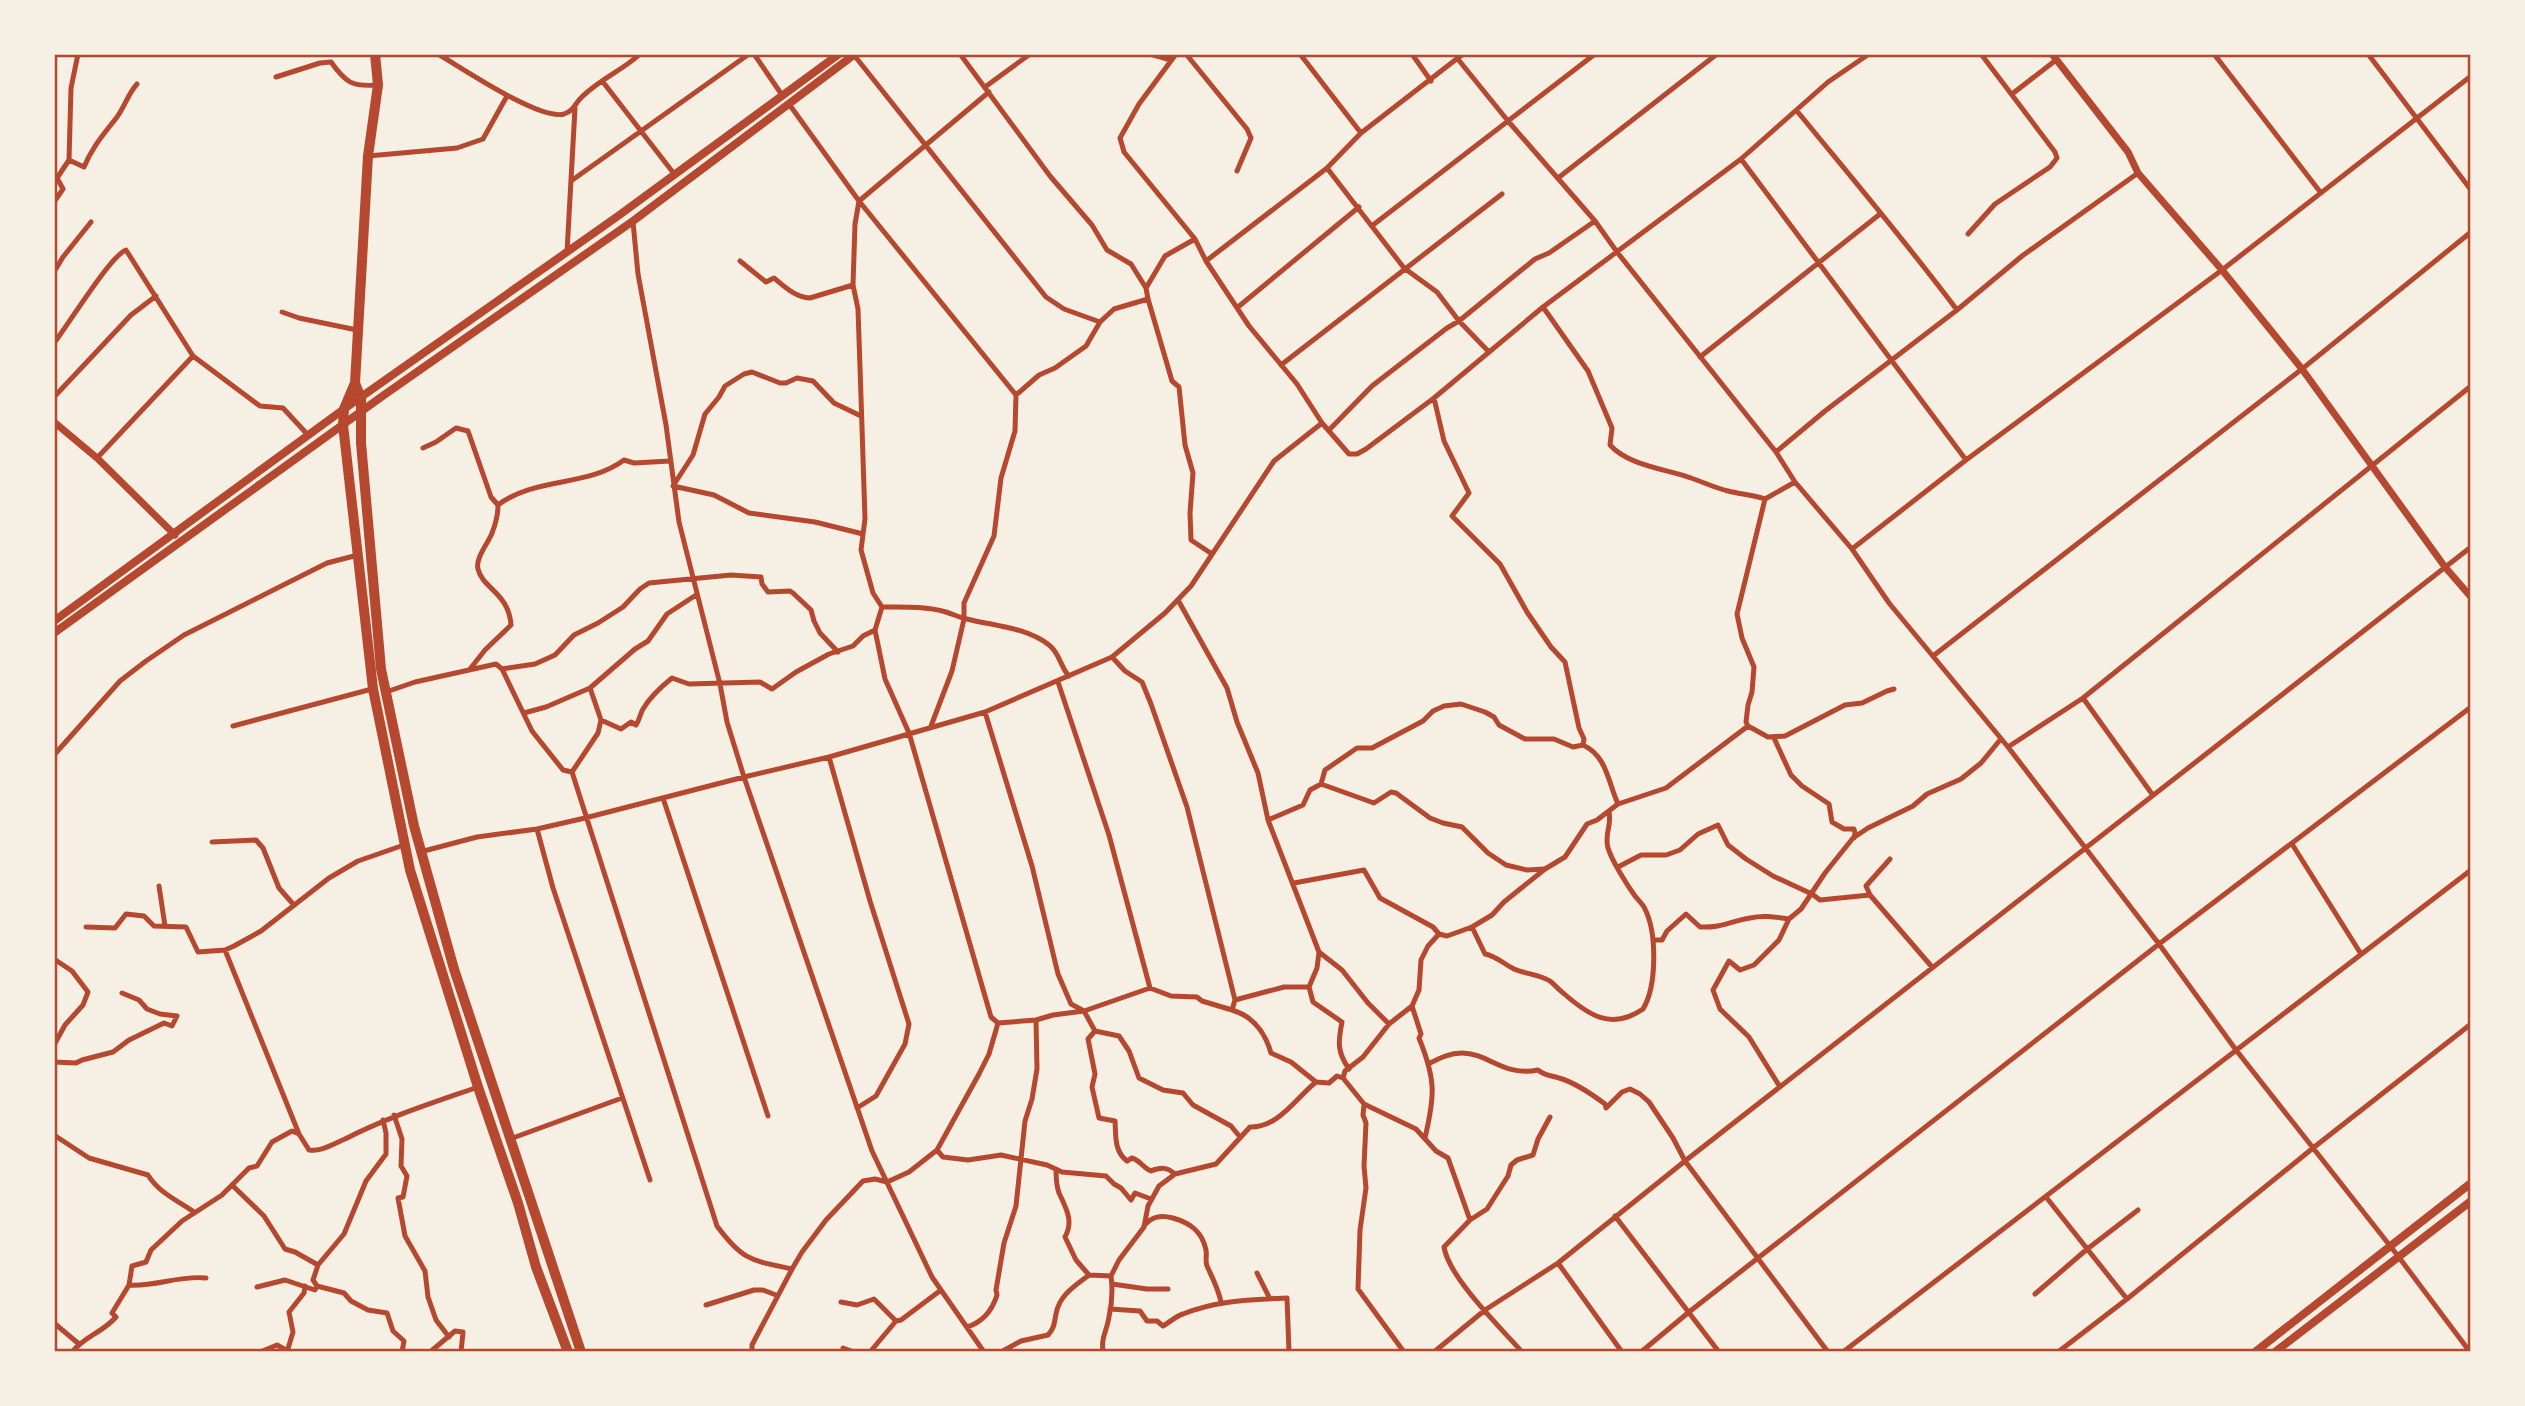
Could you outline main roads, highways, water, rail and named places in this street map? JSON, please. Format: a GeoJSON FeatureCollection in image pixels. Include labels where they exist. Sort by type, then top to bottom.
{"type":"FeatureCollection","features":[{"type":"Feature","properties":{"kind":"highway"},"geometry":{"type":"LineString","coordinates":[[375,54],[378,85],[368,156],[355,383],[360,398],[362,456],[380,657],[420,852],[454,969],[581,1352]]}},
{"type":"Feature","properties":{"kind":"highway"},"geometry":{"type":"LineString","coordinates":[[355,383],[344,409],[343,425],[373,689],[404,845],[433,947],[518,1203],[536,1267],[568,1352]]}},
{"type":"Feature","properties":{"kind":"main road"},"geometry":{"type":"LineString","coordinates":[[54,621],[839,54]]}},
{"type":"Feature","properties":{"kind":"main road"},"geometry":{"type":"LineString","coordinates":[[54,633],[275,472],[633,220],[855,55]]}},
{"type":"Feature","properties":{"kind":"main road"},"geometry":{"type":"LineString","coordinates":[[792,88],[799,97]]}},
{"type":"Feature","properties":{"kind":"main road"},"geometry":{"type":"LineString","coordinates":[[268,464],[275,472]]}},
{"type":"Feature","properties":{"kind":"main road"},"geometry":{"type":"LineString","coordinates":[[2255,1352],[2471,1183]]}},
{"type":"Feature","properties":{"kind":"main road"},"geometry":{"type":"LineString","coordinates":[[2275,1352],[2471,1201]]}}]}
